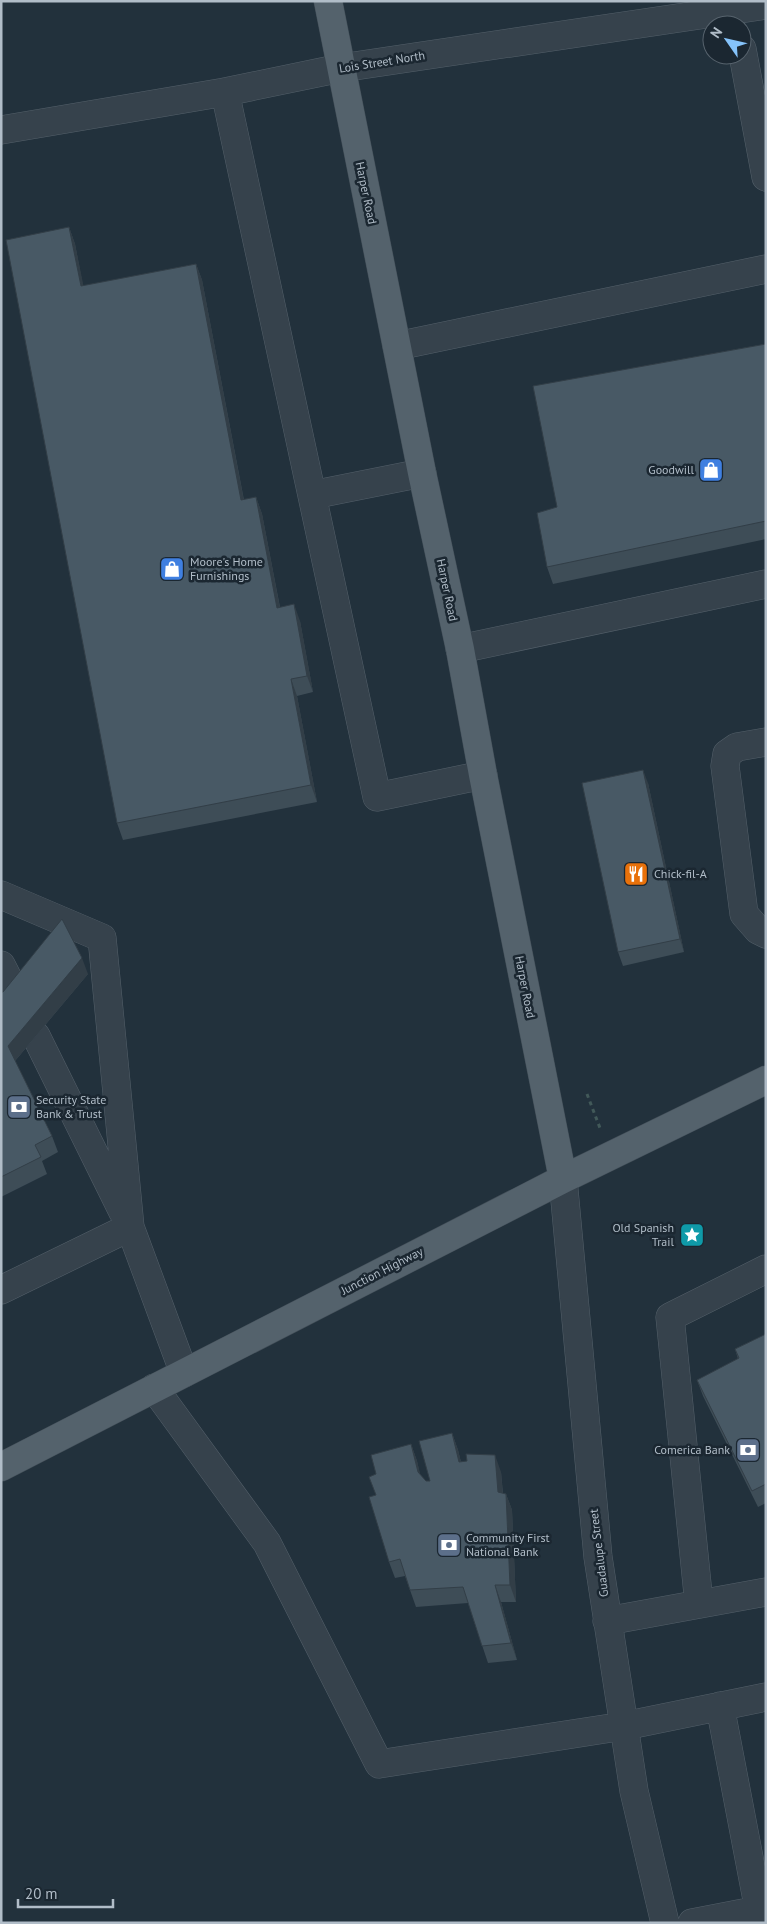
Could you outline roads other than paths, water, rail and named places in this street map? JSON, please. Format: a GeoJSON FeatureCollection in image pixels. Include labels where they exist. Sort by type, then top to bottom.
{"type":"FeatureCollection","features":[{"type":"Feature","properties":{"kind":"main road","name":"Harper Road"},"geometry":{"type":"LineString","coordinates":[[328,1],[422,473],[460,649],[563,1179]]}},
{"type":"Feature","properties":{"kind":"main road","name":"Junction Highway"},"geometry":{"type":"LineString","coordinates":[[1,1467],[563,1179],[766,1080]]}},
{"type":"Feature","properties":{"kind":"street","name":"Lois Street North"},"geometry":{"type":"LineString","coordinates":[[743,15],[766,5]]}},
{"type":"Feature","properties":{"kind":"street","name":"Lois Street North"},"geometry":{"type":"LineString","coordinates":[[1,130],[225,92],[341,68],[702,22]]}},
{"type":"Feature","properties":{"kind":"street"},"geometry":{"type":"LineString","coordinates":[[745,65],[766,177]]}},
{"type":"Feature","properties":{"kind":"street"},"geometry":{"type":"LineString","coordinates":[[225,92],[377,797],[483,775]]}},
{"type":"Feature","properties":{"kind":"street"},"geometry":{"type":"LineString","coordinates":[[397,346],[766,269]]}},
{"type":"Feature","properties":{"kind":"street"},"geometry":{"type":"LineString","coordinates":[[312,495],[422,473]]}},
{"type":"Feature","properties":{"kind":"street"},"geometry":{"type":"LineString","coordinates":[[460,649],[766,584]]}},
{"type":"Feature","properties":{"kind":"street"},"geometry":{"type":"LineString","coordinates":[[766,742],[737,747],[727,754],[725,766],[744,914],[758,930],[766,934]]}},
{"type":"Feature","properties":{"kind":"street"},"geometry":{"type":"LineString","coordinates":[[1,895],[102,938],[130,1227]]}},
{"type":"Feature","properties":{"kind":"street"},"geometry":{"type":"LineString","coordinates":[[1,965],[18,998]]}},
{"type":"Feature","properties":{"kind":"street"},"geometry":{"type":"LineString","coordinates":[[36,1036],[130,1227],[184,1373]]}},
{"type":"Feature","properties":{"kind":"street","name":"Guadalupe Street"},"geometry":{"type":"LineString","coordinates":[[563,1179],[598,1557],[634,1791],[665,1923]]}},
{"type":"Feature","properties":{"kind":"street"},"geometry":{"type":"LineString","coordinates":[[1,1290],[130,1227]]}},
{"type":"Feature","properties":{"kind":"street"},"geometry":{"type":"LineString","coordinates":[[698,1604],[670,1317],[766,1269]]}},
{"type":"Feature","properties":{"kind":"street"},"geometry":{"type":"LineString","coordinates":[[154,1388],[267,1543],[380,1764],[624,1726],[766,1697]]}},
{"type":"Feature","properties":{"kind":"street"},"geometry":{"type":"LineString","coordinates":[[608,1621],[765,1592]]}},
{"type":"Feature","properties":{"kind":"street"},"geometry":{"type":"LineString","coordinates":[[692,1923],[759,1910],[720,1706]]}},
{"type":"Feature","properties":{"kind":"place","name":"Goodwill"},"geometry":{"type":"Point","coordinates":[711,470]}},
{"type":"Feature","properties":{"kind":"place","name":"Moore's Home Furnishings"},"geometry":{"type":"Point","coordinates":[172,569]}},
{"type":"Feature","properties":{"kind":"place","name":"Chick-fil-A"},"geometry":{"type":"Point","coordinates":[636,874]}},
{"type":"Feature","properties":{"kind":"place","name":"Security State Bank & Trust"},"geometry":{"type":"Point","coordinates":[19,1107]}},
{"type":"Feature","properties":{"kind":"place","name":"Old Spanish Trail"},"geometry":{"type":"Point","coordinates":[692,1235]}},
{"type":"Feature","properties":{"kind":"place","name":"Comerica Bank"},"geometry":{"type":"Point","coordinates":[748,1450]}},
{"type":"Feature","properties":{"kind":"place","name":"Community First National Bank"},"geometry":{"type":"Point","coordinates":[449,1545]}}]}
